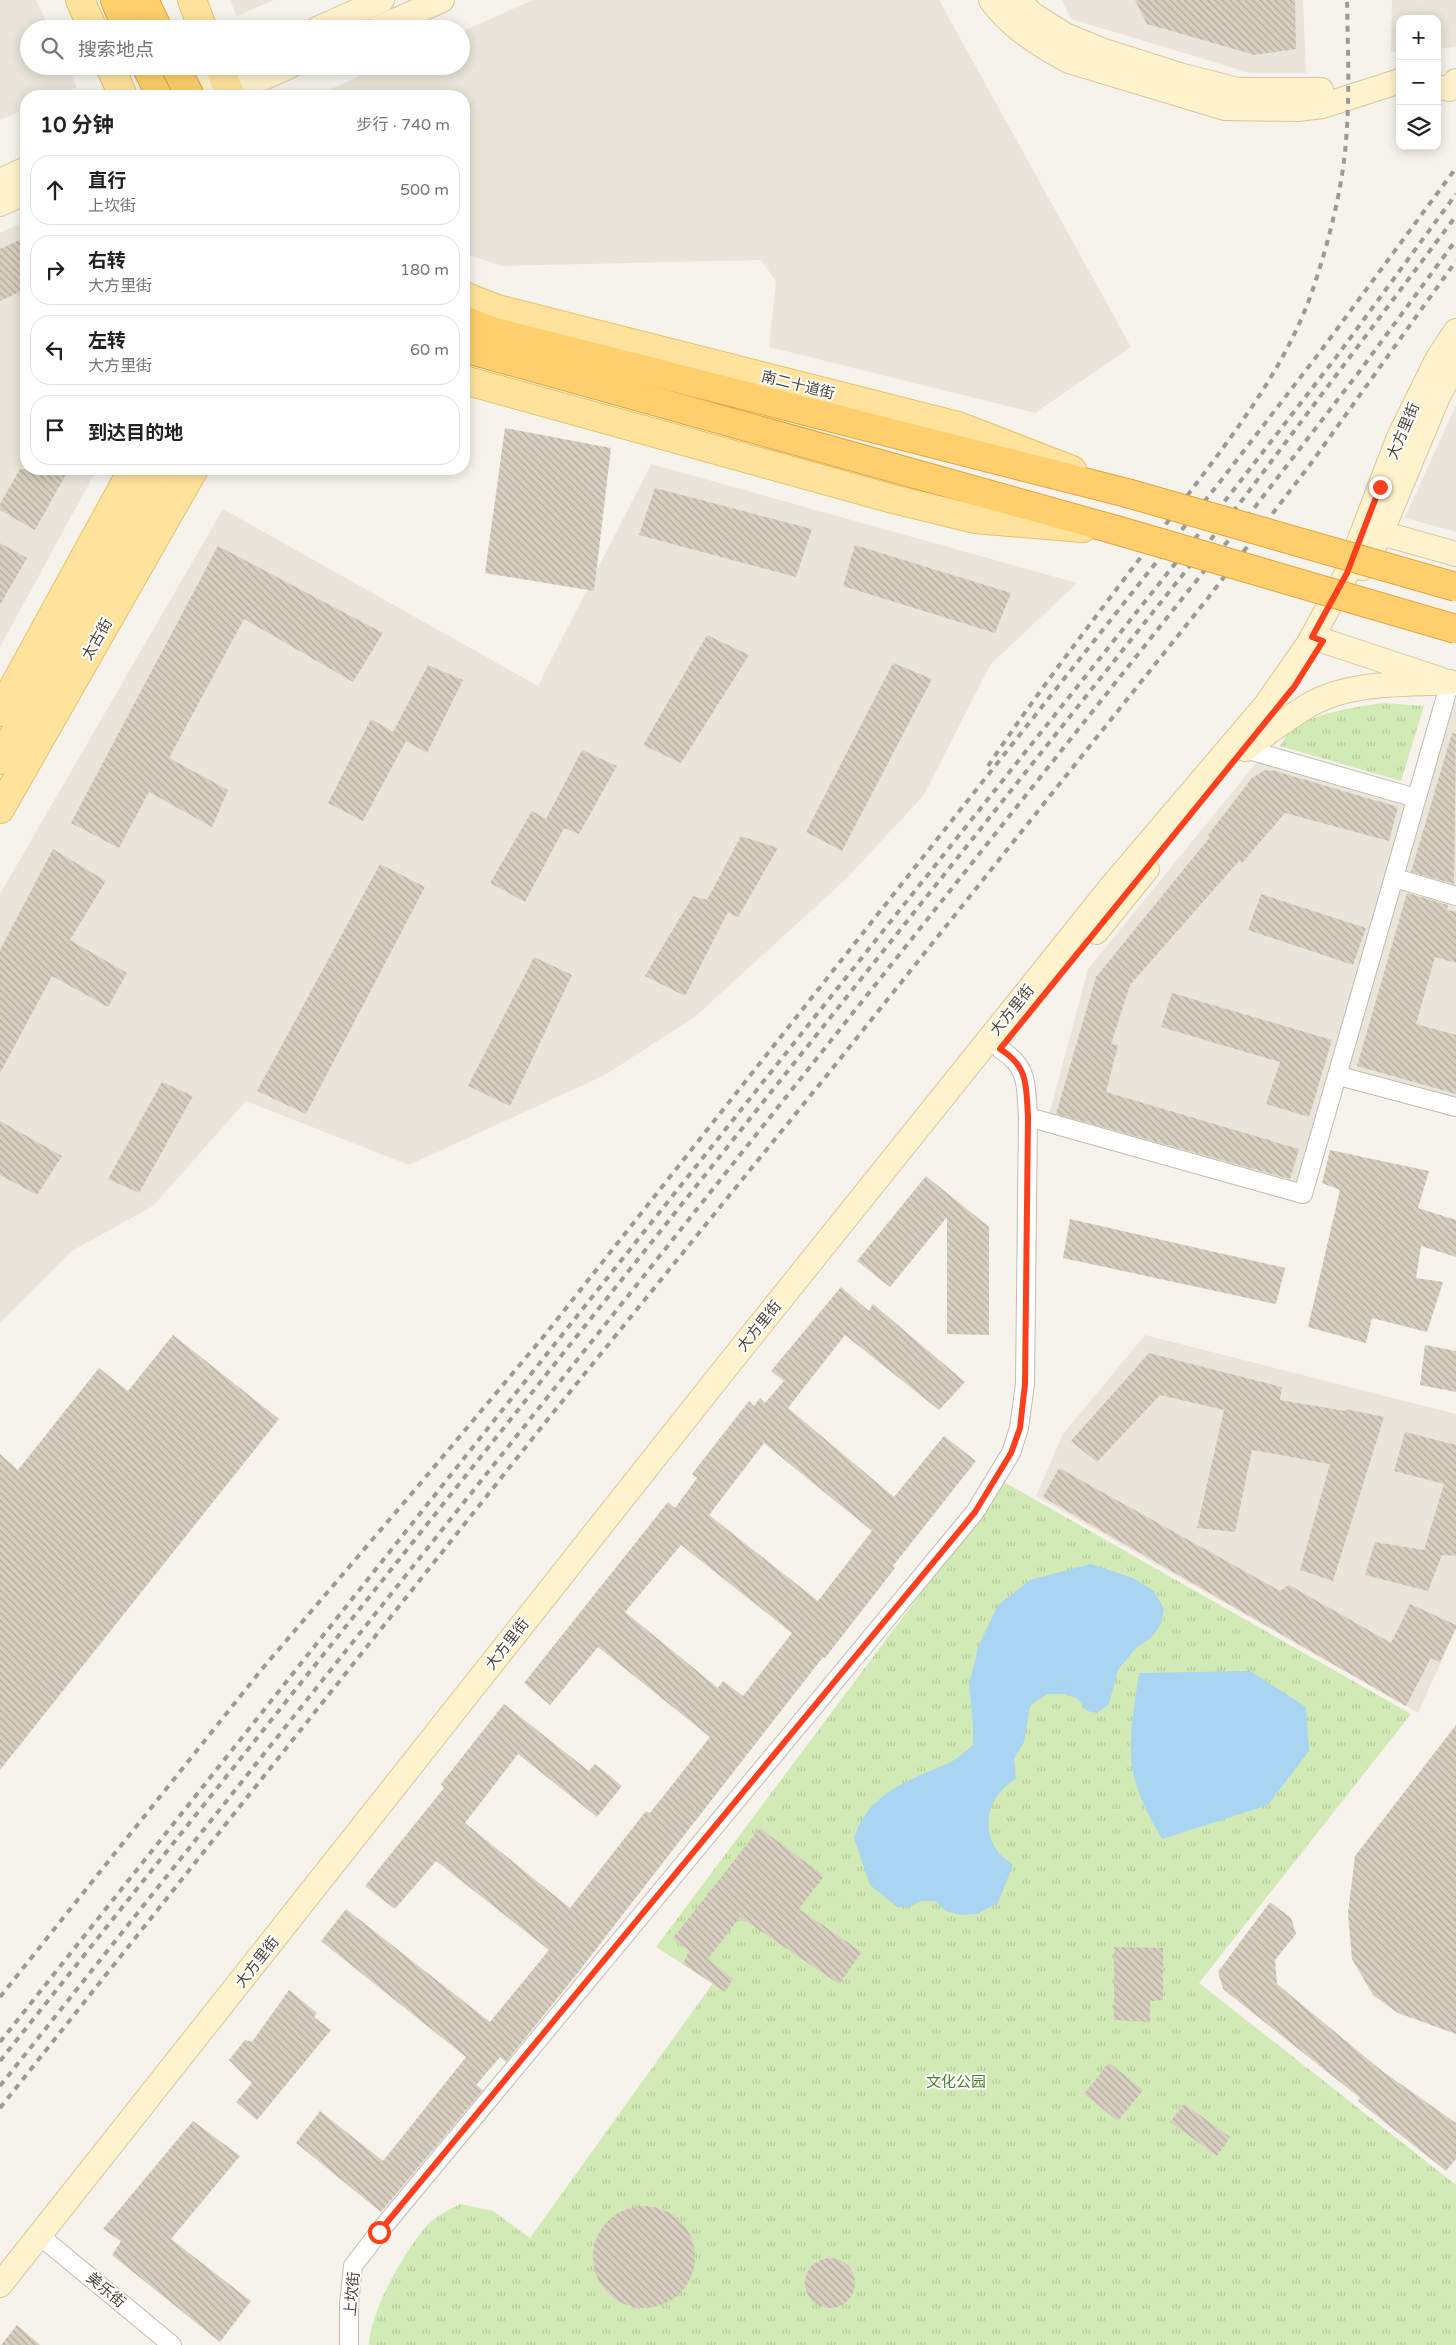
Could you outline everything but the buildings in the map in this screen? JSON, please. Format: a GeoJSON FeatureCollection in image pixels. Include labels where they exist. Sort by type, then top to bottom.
{"type":"FeatureCollection","features":[{"type":"Feature","properties":{"kind":"highway"},"geometry":{"type":"LineString","coordinates":[[144,0],[154,20]]}},
{"type":"Feature","properties":{"kind":"highway"},"geometry":{"type":"LineString","coordinates":[[150,75],[158,90]]}},
{"type":"Feature","properties":{"kind":"highway"},"geometry":{"type":"LineString","coordinates":[[180,75],[187,90]]}},
{"type":"Feature","properties":{"kind":"highway"},"geometry":{"type":"LineString","coordinates":[[470,322],[492,330],[1127,493],[1456,587]]}},
{"type":"Feature","properties":{"kind":"highway"},"geometry":{"type":"LineString","coordinates":[[470,350],[1116,530],[1456,628]]}},
{"type":"Feature","properties":{"kind":"main road"},"geometry":{"type":"LineString","coordinates":[[80,0],[89,20]]}},
{"type":"Feature","properties":{"kind":"main road"},"geometry":{"type":"LineString","coordinates":[[192,0],[200,20]]}},
{"type":"Feature","properties":{"kind":"main road"},"geometry":{"type":"LineString","coordinates":[[337,20],[382,0]]}},
{"type":"Feature","properties":{"kind":"main road"},"geometry":{"type":"LineString","coordinates":[[396,20],[442,0]]}},
{"type":"Feature","properties":{"kind":"main road"},"geometry":{"type":"LineString","coordinates":[[990,0],[1022,32],[1069,61],[1224,108],[1298,109],[1322,106],[1396,82]]}},
{"type":"Feature","properties":{"kind":"main road"},"geometry":{"type":"LineString","coordinates":[[1018,0],[1032,14],[1065,35],[1104,51],[1238,90],[1321,90],[1322,106]]}},
{"type":"Feature","properties":{"kind":"main road"},"geometry":{"type":"LineString","coordinates":[[114,75],[120,90]]}},
{"type":"Feature","properties":{"kind":"main road"},"geometry":{"type":"LineString","coordinates":[[145,75],[151,90]]}},
{"type":"Feature","properties":{"kind":"main road"},"geometry":{"type":"LineString","coordinates":[[199,90],[254,75]]}},
{"type":"Feature","properties":{"kind":"main road"},"geometry":{"type":"LineString","coordinates":[[1441,88],[1449,90],[1456,81]]}},
{"type":"Feature","properties":{"kind":"main road"},"geometry":{"type":"LineString","coordinates":[[0,181],[20,172]]}},
{"type":"Feature","properties":{"kind":"main road"},"geometry":{"type":"LineString","coordinates":[[0,204],[20,195]]}},
{"type":"Feature","properties":{"kind":"main road","name":"南二十道街"},"geometry":{"type":"LineString","coordinates":[[470,298],[497,309],[958,426],[1127,493]]}},
{"type":"Feature","properties":{"kind":"main road","name":"大方里街"},"geometry":{"type":"LineString","coordinates":[[0,2286],[44,2239],[1000,1049],[1294,687],[1318,639],[1347,573],[1399,437],[1438,358],[1456,331]]}},
{"type":"Feature","properties":{"kind":"main road","name":"大方里街"},"geometry":{"type":"LineString","coordinates":[[0,2302],[44,2239],[726,1367],[1111,887],[1265,706],[1318,639],[1381,533],[1436,402],[1456,364]]}},
{"type":"Feature","properties":{"kind":"main road"},"geometry":{"type":"LineString","coordinates":[[470,382],[975,519],[1116,530]]}},
{"type":"Feature","properties":{"kind":"main road"},"geometry":{"type":"LineString","coordinates":[[0,712],[130,475]]}},
{"type":"Feature","properties":{"kind":"main road","name":"太古街"},"geometry":{"type":"LineString","coordinates":[[0,760],[159,475]]}},
{"type":"Feature","properties":{"kind":"main road","name":"太古街"},"geometry":{"type":"LineString","coordinates":[[0,809],[191,475]]}},
{"type":"Feature","properties":{"kind":"main road"},"geometry":{"type":"LineString","coordinates":[[1381,533],[1456,554]]}},
{"type":"Feature","properties":{"kind":"main road"},"geometry":{"type":"LineString","coordinates":[[1318,639],[1453,683]]}},
{"type":"Feature","properties":{"kind":"main road"},"geometry":{"type":"LineString","coordinates":[[1245,749],[1312,703],[1343,692],[1370,688],[1453,683]]}},
{"type":"Feature","properties":{"kind":"street"},"geometry":{"type":"LineString","coordinates":[[1028,1117],[1303,1194],[1339,1076],[1416,798],[1453,683]]}},
{"type":"Feature","properties":{"kind":"street"},"geometry":{"type":"LineString","coordinates":[[1245,749],[1416,798]]}},
{"type":"Feature","properties":{"kind":"street"},"geometry":{"type":"LineString","coordinates":[[1395,878],[1456,896]]}},
{"type":"Feature","properties":{"kind":"street","name":"上坎街"},"geometry":{"type":"LineString","coordinates":[[349,2345],[349,2304],[353,2266],[385,2224],[969,1520],[1011,1453],[1020,1428],[1025,1384],[1028,1117],[1026,1081],[1015,1058],[1000,1049]]}},
{"type":"Feature","properties":{"kind":"street"},"geometry":{"type":"LineString","coordinates":[[1339,1076],[1456,1107]]}},
{"type":"Feature","properties":{"kind":"street","name":"美乐街"},"geometry":{"type":"LineString","coordinates":[[44,2239],[172,2345]]}},
{"type":"Feature","properties":{"kind":"shaded area"},"geometry":{"type":"Polygon","coordinates":[[[0,0],[36,0],[46,20],[20,20],[20,75],[71,75],[77,87],[70,90],[20,90],[20,112],[0,120],[0,0]]]}},
{"type":"Feature","properties":{"kind":"shaded area"},"geometry":{"type":"Polygon","coordinates":[[[230,0],[274,0],[237,16],[230,0]]]}},
{"type":"Feature","properties":{"kind":"shaded area"},"geometry":{"type":"Polygon","coordinates":[[[533,0],[939,0],[1131,347],[1035,413],[769,347],[776,281],[761,260],[501,266],[470,255],[470,90],[329,90],[363,75],[470,75],[470,28],[533,0]]]}},
{"type":"Feature","properties":{"kind":"shaded area"},"geometry":{"type":"Polygon","coordinates":[[[1062,0],[1303,0],[1306,73],[1250,73],[1071,19],[1062,0]]]}},
{"type":"Feature","properties":{"kind":"shaded area"},"geometry":{"type":"Polygon","coordinates":[[[1392,0],[1456,0],[1456,47],[1441,49],[1441,15],[1396,15],[1396,51],[1391,52],[1392,0]]]}},
{"type":"Feature","properties":{"kind":"shaded area"},"geometry":{"type":"Polygon","coordinates":[[[20,224],[20,475],[94,475],[0,647],[0,233],[20,224]]]}},
{"type":"Feature","properties":{"kind":"shaded area"},"geometry":{"type":"Polygon","coordinates":[[[1456,405],[1456,532],[1405,518],[1456,405]]]}},
{"type":"Feature","properties":{"kind":"shaded area"},"geometry":{"type":"Polygon","coordinates":[[[651,464],[1077,583],[990,665],[924,795],[847,878],[696,1016],[605,1075],[409,1165],[246,1101],[153,1206],[72,1251],[0,1323],[0,894],[223,509],[538,686],[651,464]]]}},
{"type":"Feature","properties":{"kind":"shaded area"},"geometry":{"type":"Polygon","coordinates":[[[1454,701],[1456,702],[1456,1102],[1334,1069],[1295,1187],[1049,1115],[1088,969],[1257,762],[1424,808],[1454,701]]]}},
{"type":"Feature","properties":{"kind":"shaded area"},"geometry":{"type":"Polygon","coordinates":[[[1145,1335],[1456,1414],[1456,1629],[1418,1713],[1036,1496],[1063,1434],[1145,1335]]]}},
{"type":"Feature","properties":{"kind":"green space"},"geometry":{"type":"Polygon","coordinates":[[[1384,703],[1424,706],[1401,781],[1280,746],[1291,730],[1310,719],[1362,706],[1384,703]]]}},
{"type":"Feature","properties":{"kind":"green space","name":"文化公园"},"geometry":{"type":"Polygon","coordinates":[[[1004,1482],[1411,1714],[1199,1983],[1456,2185],[1456,2345],[369,2345],[375,2315],[391,2280],[421,2233],[437,2217],[460,2204],[493,2211],[530,2238],[713,1983],[656,1947],[1004,1482]]]}},
{"type":"Feature","properties":{"kind":"water"},"geometry":{"type":"Polygon","coordinates":[[[1091,1564],[1133,1578],[1154,1591],[1164,1609],[1161,1624],[1152,1637],[1136,1648],[1118,1670],[1109,1704],[1097,1713],[1087,1711],[1077,1698],[1066,1694],[1047,1694],[1030,1706],[1024,1742],[1014,1759],[1016,1779],[1007,1785],[994,1802],[988,1821],[992,1842],[998,1852],[1013,1865],[998,1903],[977,1914],[961,1915],[946,1911],[935,1901],[921,1901],[909,1907],[897,1907],[870,1885],[854,1838],[861,1822],[870,1809],[893,1789],[951,1762],[973,1745],[969,1684],[979,1645],[998,1605],[1030,1580],[1091,1564]]]}},
{"type":"Feature","properties":{"kind":"water"},"geometry":{"type":"Polygon","coordinates":[[[1250,1671],[1306,1707],[1309,1751],[1268,1805],[1162,1839],[1141,1798],[1131,1761],[1132,1723],[1139,1673],[1250,1671]]]}},
{"type":"Feature","properties":{"kind":"railway"},"geometry":{"type":"LineString","coordinates":[[988,766],[1056,669],[1253,406],[1287,349],[1301,320],[1326,247],[1342,175],[1348,110],[1347,0]]}},
{"type":"Feature","properties":{"kind":"railway"},"geometry":{"type":"LineString","coordinates":[[0,1997],[262,1669],[544,1336],[1219,483],[1323,348],[1456,168]]}},
{"type":"Feature","properties":{"kind":"railway"},"geometry":{"type":"LineString","coordinates":[[0,2042],[1232,492],[1337,356],[1456,194]]}},
{"type":"Feature","properties":{"kind":"railway"},"geometry":{"type":"LineString","coordinates":[[0,2061],[1243,499],[1456,216]]}},
{"type":"Feature","properties":{"kind":"railway"},"geometry":{"type":"LineString","coordinates":[[0,2086],[1255,507],[1362,368],[1456,240]]}},
{"type":"Feature","properties":{"kind":"railway"},"geometry":{"type":"LineString","coordinates":[[0,2108],[552,1414],[832,1069],[1208,598],[1309,466],[1456,261]]}},
{"type":"Feature","properties":{"kind":"route"},"geometry":{"type":"LineString","coordinates":[[379,2232],[975,1512],[1011,1453],[1020,1428],[1025,1384],[1028,1117],[1026,1081],[1015,1058],[1000,1049],[1294,687],[1323,641],[1312,637],[1347,573],[1380,487]]}}]}
